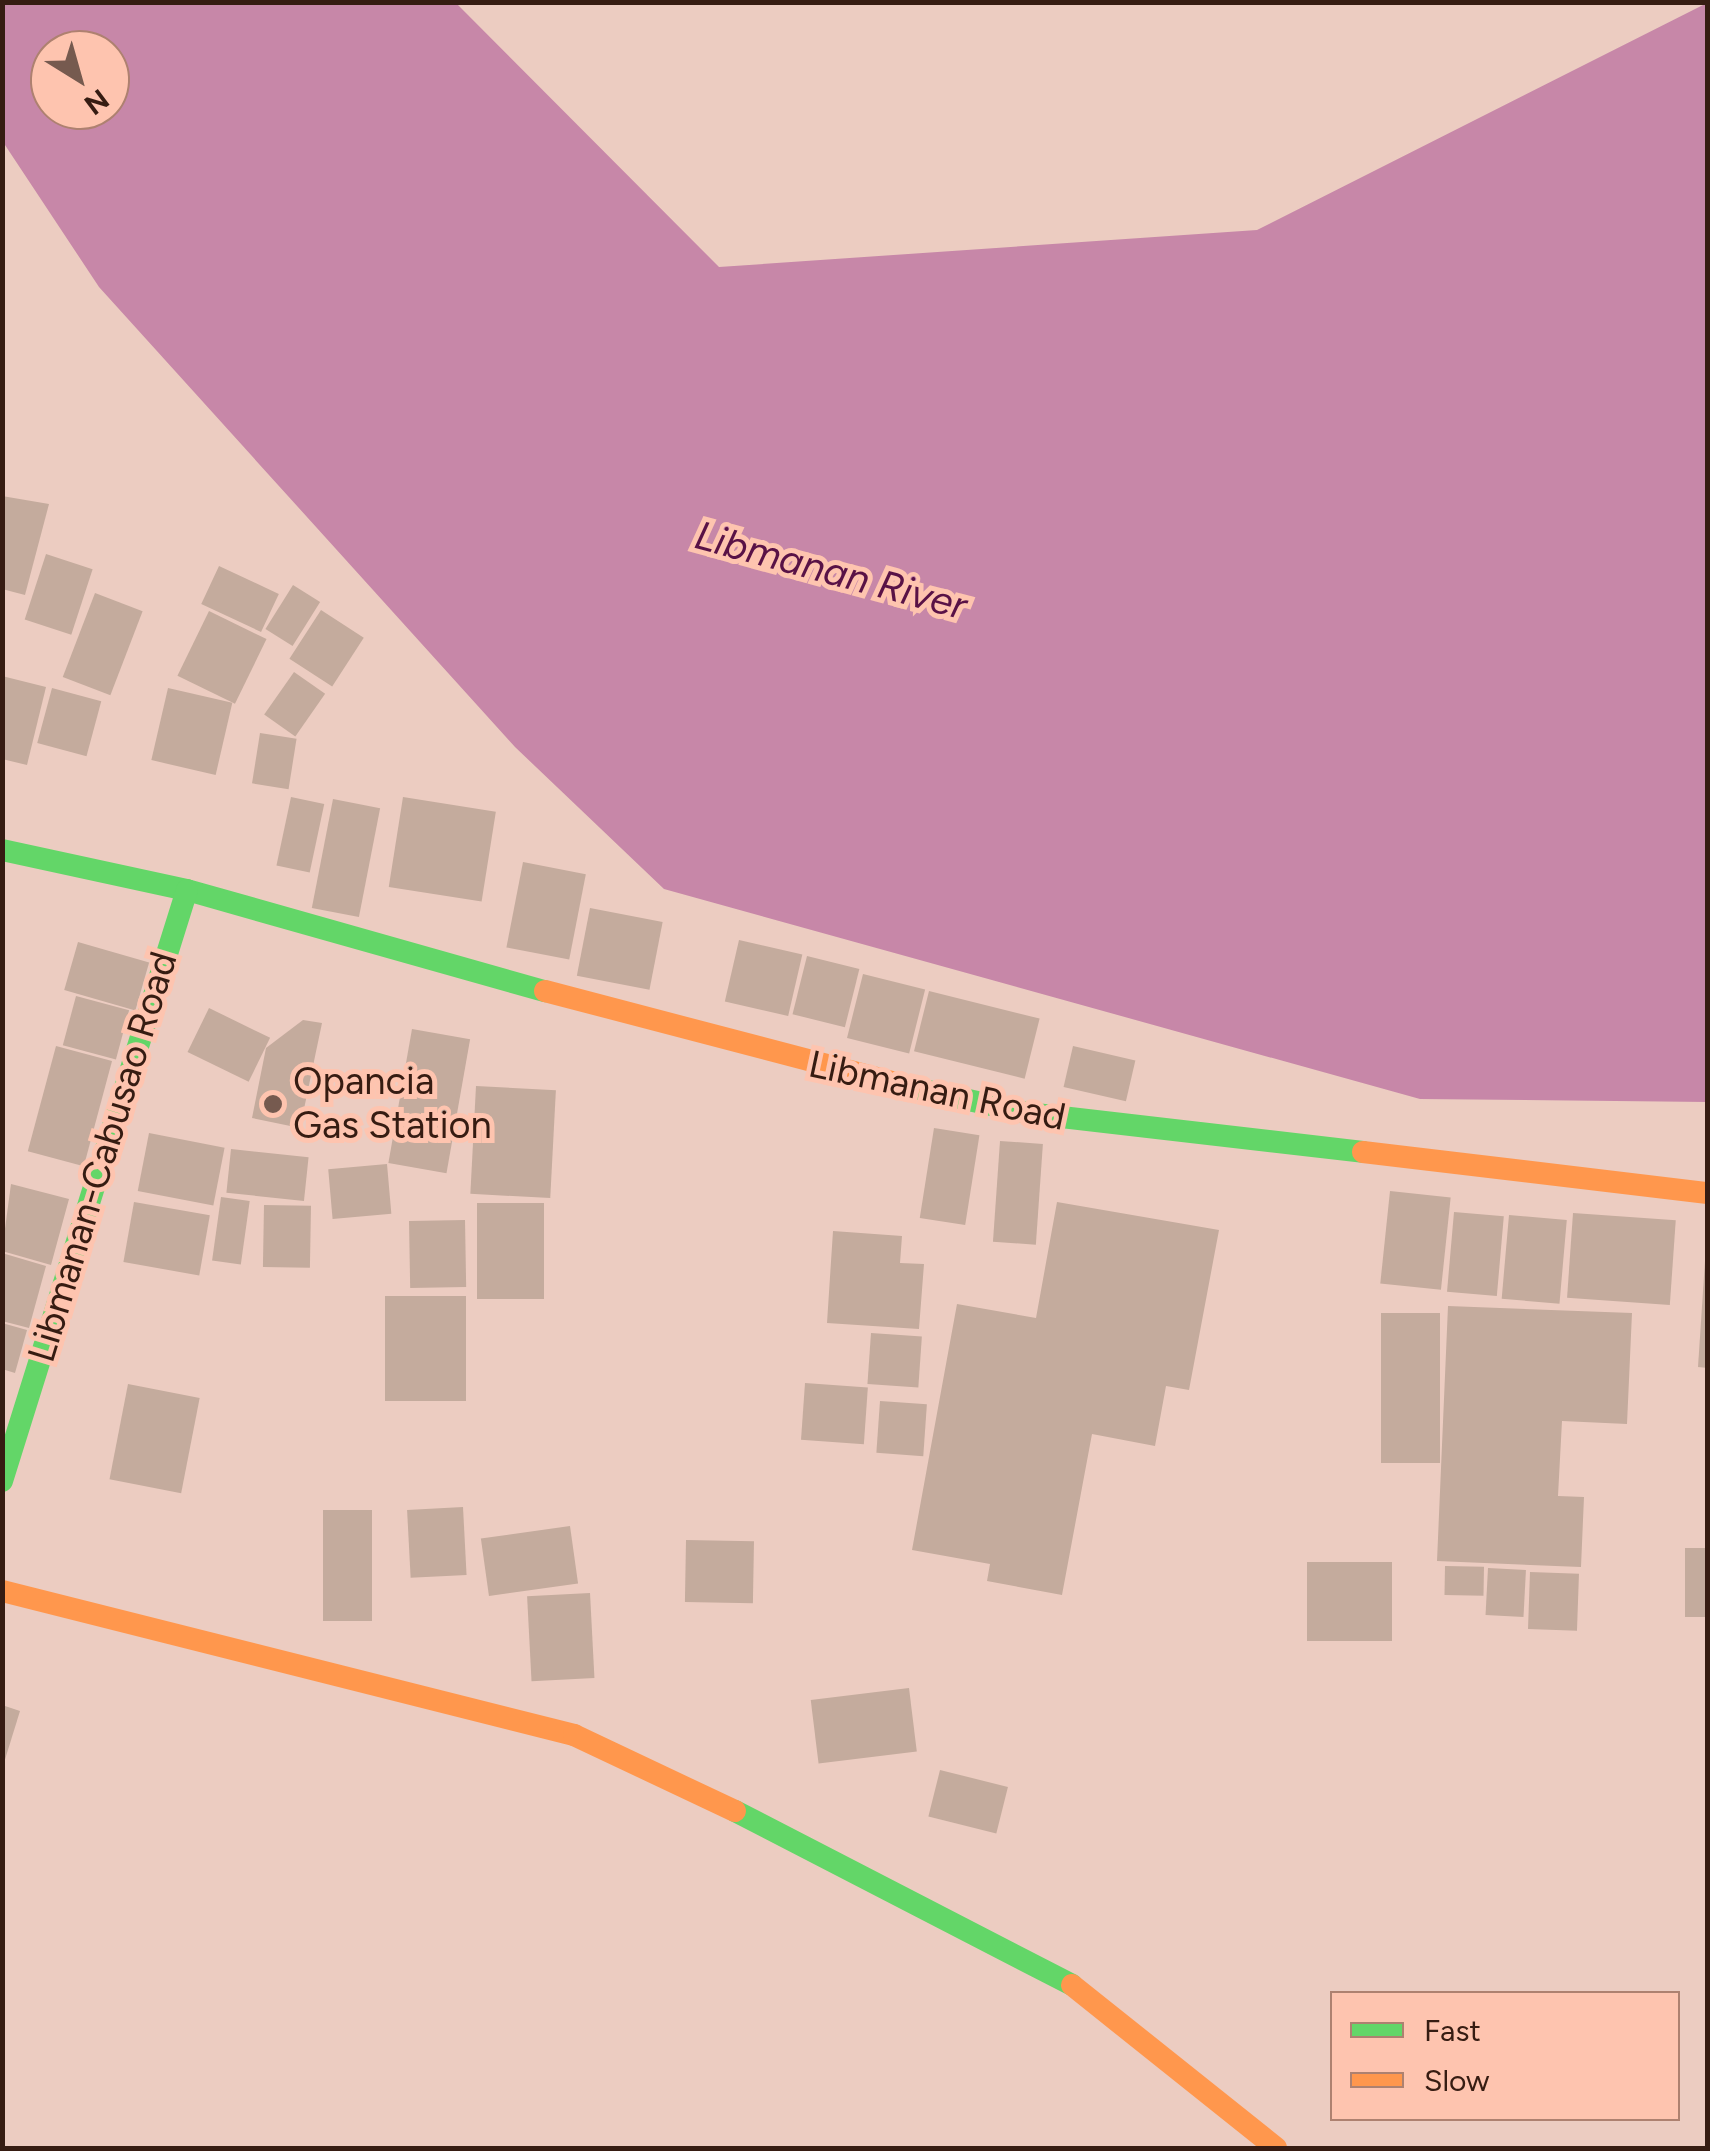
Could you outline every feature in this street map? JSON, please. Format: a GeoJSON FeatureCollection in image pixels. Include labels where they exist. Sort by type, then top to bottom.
{"type":"FeatureCollection","features":[{"type":"Feature","properties":{"kind":"main road","name":"Libmanan Road"},"geometry":{"type":"LineString","coordinates":[[2,850],[187,890],[781,1058],[1027,1113],[1708,1193]]}},
{"type":"Feature","properties":{"kind":"main road","name":"Libmanan-Cabusao Road"},"geometry":{"type":"LineString","coordinates":[[2,1481],[187,890]]}},
{"type":"Feature","properties":{"kind":"main road"},"geometry":{"type":"LineString","coordinates":[[2,1591],[574,1735],[904,1891],[1075,1987],[1276,2148]]}},
{"type":"Feature","properties":{"kind":"water","name":"Libmanan River"},"geometry":{"type":"Polygon","coordinates":[[[2,3],[456,3],[719,267],[1257,230],[1707,3],[1707,1102],[1420,1099],[664,889],[515,747],[99,287],[3,142],[2,3]]]}},
{"type":"Feature","properties":{"kind":"building"},"geometry":{"type":"Polygon","coordinates":[[[2,496],[49,504],[25,595],[2,589],[2,496]]]}},
{"type":"Feature","properties":{"kind":"building"},"geometry":{"type":"Polygon","coordinates":[[[46,554],[93,569],[71,635],[25,620],[46,554]]]}},
{"type":"Feature","properties":{"kind":"building"},"geometry":{"type":"Polygon","coordinates":[[[219,566],[279,594],[261,632],[201,604],[219,566]]]}},
{"type":"Feature","properties":{"kind":"building"},"geometry":{"type":"Polygon","coordinates":[[[293,585],[320,602],[293,646],[265,629],[293,585]]]}},
{"type":"Feature","properties":{"kind":"building"},"geometry":{"type":"Polygon","coordinates":[[[95,593],[143,611],[110,695],[63,677],[95,593]]]}},
{"type":"Feature","properties":{"kind":"building"},"geometry":{"type":"Polygon","coordinates":[[[321,610],[364,638],[332,686],[289,659],[321,610]]]}},
{"type":"Feature","properties":{"kind":"building"},"geometry":{"type":"Polygon","coordinates":[[[209,611],[267,639],[235,704],[177,676],[209,611]]]}},
{"type":"Feature","properties":{"kind":"building"},"geometry":{"type":"Polygon","coordinates":[[[294,672],[325,694],[295,736],[264,715],[294,672]]]}},
{"type":"Feature","properties":{"kind":"building"},"geometry":{"type":"Polygon","coordinates":[[[2,676],[46,687],[27,765],[2,759],[2,676]]]}},
{"type":"Feature","properties":{"kind":"building"},"geometry":{"type":"Polygon","coordinates":[[[52,688],[101,701],[87,756],[37,743],[52,688]]]}},
{"type":"Feature","properties":{"kind":"building"},"geometry":{"type":"Polygon","coordinates":[[[168,688],[232,703],[216,775],[151,760],[168,688]]]}},
{"type":"Feature","properties":{"kind":"building"},"geometry":{"type":"Polygon","coordinates":[[[260,733],[297,739],[289,789],[252,783],[260,733]]]}},
{"type":"Feature","properties":{"kind":"building"},"geometry":{"type":"Polygon","coordinates":[[[291,797],[324,804],[310,873],[276,865],[291,797]]]}},
{"type":"Feature","properties":{"kind":"building"},"geometry":{"type":"Polygon","coordinates":[[[403,797],[496,812],[482,902],[389,887],[403,797]]]}},
{"type":"Feature","properties":{"kind":"building"},"geometry":{"type":"Polygon","coordinates":[[[333,799],[380,808],[359,917],[312,908],[333,799]]]}},
{"type":"Feature","properties":{"kind":"building"},"geometry":{"type":"Polygon","coordinates":[[[523,862],[586,874],[569,960],[506,947],[523,862]]]}},
{"type":"Feature","properties":{"kind":"building"},"geometry":{"type":"Polygon","coordinates":[[[590,908],[663,922],[649,990],[577,976],[590,908]]]}},
{"type":"Feature","properties":{"kind":"building"},"geometry":{"type":"Polygon","coordinates":[[[739,940],[802,955],[788,1016],[725,1001],[739,940]]]}},
{"type":"Feature","properties":{"kind":"building"},"geometry":{"type":"Polygon","coordinates":[[[78,942],[149,962],[135,1010],[64,990],[78,942]]]}},
{"type":"Feature","properties":{"kind":"building"},"geometry":{"type":"Polygon","coordinates":[[[807,956],[859,969],[845,1027],[792,1014],[807,956]]]}},
{"type":"Feature","properties":{"kind":"building"},"geometry":{"type":"Polygon","coordinates":[[[863,974],[925,989],[909,1054],[847,1038],[863,974]]]}},
{"type":"Feature","properties":{"kind":"building"},"geometry":{"type":"Polygon","coordinates":[[[929,991],[1040,1019],[1025,1079],[914,1051],[929,991]]]}},
{"type":"Feature","properties":{"kind":"building"},"geometry":{"type":"Polygon","coordinates":[[[76,996],[129,1010],[116,1059],[63,1045],[76,996]]]}},
{"type":"Feature","properties":{"kind":"building"},"geometry":{"type":"Polygon","coordinates":[[[209,1008],[270,1038],[249,1082],[188,1052],[209,1008]]]}},
{"type":"Feature","properties":{"kind":"building"},"geometry":{"type":"Polygon","coordinates":[[[303,1020],[322,1023],[300,1128],[252,1118],[266,1048],[303,1020]]]}},
{"type":"Feature","properties":{"kind":"building"},"geometry":{"type":"Polygon","coordinates":[[[412,1029],[470,1039],[446,1173],[388,1163],[412,1029]]]}},
{"type":"Feature","properties":{"kind":"building"},"geometry":{"type":"Polygon","coordinates":[[[56,1046],[112,1061],[84,1166],[28,1151],[56,1046]]]}},
{"type":"Feature","properties":{"kind":"building"},"geometry":{"type":"Polygon","coordinates":[[[1073,1046],[1135,1060],[1126,1101],[1064,1087],[1073,1046]]]}},
{"type":"Feature","properties":{"kind":"building"},"geometry":{"type":"Polygon","coordinates":[[[476,1086],[556,1090],[550,1198],[470,1194],[476,1086]]]}},
{"type":"Feature","properties":{"kind":"building"},"geometry":{"type":"Polygon","coordinates":[[[934,1128],[979,1135],[965,1225],[920,1218],[934,1128]]]}},
{"type":"Feature","properties":{"kind":"building"},"geometry":{"type":"Polygon","coordinates":[[[149,1133],[225,1148],[213,1206],[138,1191],[149,1133]]]}},
{"type":"Feature","properties":{"kind":"building"},"geometry":{"type":"Polygon","coordinates":[[[1000,1141],[1043,1144],[1036,1245],[993,1242],[1000,1141]]]}},
{"type":"Feature","properties":{"kind":"building"},"geometry":{"type":"Polygon","coordinates":[[[231,1149],[309,1157],[304,1201],[226,1193],[231,1149]]]}},
{"type":"Feature","properties":{"kind":"building"},"geometry":{"type":"Polygon","coordinates":[[[387,1164],[391,1214],[333,1219],[328,1169],[387,1164]]]}},
{"type":"Feature","properties":{"kind":"building"},"geometry":{"type":"Polygon","coordinates":[[[11,1184],[69,1199],[51,1265],[2,1251],[11,1184]]]}},
{"type":"Feature","properties":{"kind":"building"},"geometry":{"type":"Polygon","coordinates":[[[1390,1191],[1451,1197],[1441,1290],[1380,1283],[1390,1191]]]}},
{"type":"Feature","properties":{"kind":"building"},"geometry":{"type":"Polygon","coordinates":[[[221,1197],[250,1201],[241,1264],[212,1260],[221,1197]]]}},
{"type":"Feature","properties":{"kind":"building"},"geometry":{"type":"Polygon","coordinates":[[[134,1202],[210,1215],[199,1275],[123,1262],[134,1202]]]}},
{"type":"Feature","properties":{"kind":"building"},"geometry":{"type":"Polygon","coordinates":[[[1057,1202],[1219,1230],[1189,1390],[1166,1386],[1155,1446],[1092,1434],[1062,1595],[987,1581],[990,1564],[912,1550],[957,1304],[1036,1318],[1057,1202]]]}},
{"type":"Feature","properties":{"kind":"building"},"geometry":{"type":"Polygon","coordinates":[[[477,1203],[544,1203],[544,1299],[477,1299],[477,1203]]]}},
{"type":"Feature","properties":{"kind":"building"},"geometry":{"type":"Polygon","coordinates":[[[264,1205],[311,1206],[310,1268],[263,1267],[264,1205]]]}},
{"type":"Feature","properties":{"kind":"building"},"geometry":{"type":"Polygon","coordinates":[[[1454,1212],[1504,1216],[1497,1296],[1447,1292],[1454,1212]]]}},
{"type":"Feature","properties":{"kind":"building"},"geometry":{"type":"Polygon","coordinates":[[[1573,1213],[1676,1220],[1670,1305],[1567,1298],[1573,1213]]]}},
{"type":"Feature","properties":{"kind":"building"},"geometry":{"type":"Polygon","coordinates":[[[1509,1215],[1567,1220],[1559,1304],[1502,1299],[1509,1215]]]}},
{"type":"Feature","properties":{"kind":"building"},"geometry":{"type":"Polygon","coordinates":[[[465,1220],[466,1287],[410,1288],[409,1221],[465,1220]]]}},
{"type":"Feature","properties":{"kind":"building"},"geometry":{"type":"Polygon","coordinates":[[[833,1231],[902,1236],[900,1263],[924,1264],[919,1329],[827,1323],[833,1231]]]}},
{"type":"Feature","properties":{"kind":"building"},"geometry":{"type":"Polygon","coordinates":[[[2,1253],[46,1266],[29,1328],[2,1321],[2,1253]]]}},
{"type":"Feature","properties":{"kind":"building"},"geometry":{"type":"Polygon","coordinates":[[[1708,1261],[1708,1368],[1698,1367],[1708,1261]]]}},
{"type":"Feature","properties":{"kind":"building"},"geometry":{"type":"Polygon","coordinates":[[[385,1296],[466,1296],[466,1401],[385,1401],[385,1296]]]}},
{"type":"Feature","properties":{"kind":"building"},"geometry":{"type":"Polygon","coordinates":[[[1448,1306],[1632,1313],[1627,1424],[1562,1421],[1558,1496],[1584,1497],[1581,1567],[1437,1561],[1448,1306]]]}},
{"type":"Feature","properties":{"kind":"building"},"geometry":{"type":"Polygon","coordinates":[[[1381,1313],[1440,1313],[1440,1463],[1381,1463],[1381,1313]]]}},
{"type":"Feature","properties":{"kind":"building"},"geometry":{"type":"Polygon","coordinates":[[[2,1323],[27,1330],[15,1373],[2,1369],[2,1323]]]}},
{"type":"Feature","properties":{"kind":"building"},"geometry":{"type":"Polygon","coordinates":[[[871,1333],[922,1337],[918,1387],[867,1384],[871,1333]]]}},
{"type":"Feature","properties":{"kind":"building"},"geometry":{"type":"Polygon","coordinates":[[[805,1383],[868,1387],[864,1444],[801,1440],[805,1383]]]}},
{"type":"Feature","properties":{"kind":"building"},"geometry":{"type":"Polygon","coordinates":[[[128,1384],[200,1398],[181,1493],[109,1479],[128,1384]]]}},
{"type":"Feature","properties":{"kind":"building"},"geometry":{"type":"Polygon","coordinates":[[[880,1401],[927,1404],[923,1456],[876,1453],[880,1401]]]}},
{"type":"Feature","properties":{"kind":"building"},"geometry":{"type":"Polygon","coordinates":[[[463,1507],[467,1575],[411,1578],[407,1510],[463,1507]]]}},
{"type":"Feature","properties":{"kind":"building"},"geometry":{"type":"Polygon","coordinates":[[[323,1510],[372,1510],[372,1621],[323,1621],[323,1510]]]}},
{"type":"Feature","properties":{"kind":"building"},"geometry":{"type":"Polygon","coordinates":[[[570,1526],[578,1583],[489,1596],[481,1539],[570,1526]]]}},
{"type":"Feature","properties":{"kind":"building"},"geometry":{"type":"Polygon","coordinates":[[[686,1540],[754,1541],[753,1603],[685,1602],[686,1540]]]}},
{"type":"Feature","properties":{"kind":"building"},"geometry":{"type":"Polygon","coordinates":[[[1685,1548],[1708,1548],[1708,1617],[1685,1617],[1685,1548]]]}},
{"type":"Feature","properties":{"kind":"building"},"geometry":{"type":"Polygon","coordinates":[[[1307,1562],[1392,1562],[1392,1641],[1307,1641],[1307,1562]]]}},
{"type":"Feature","properties":{"kind":"building"},"geometry":{"type":"Polygon","coordinates":[[[1445,1566],[1484,1567],[1483,1596],[1444,1595],[1445,1566]]]}},
{"type":"Feature","properties":{"kind":"building"},"geometry":{"type":"Polygon","coordinates":[[[1488,1568],[1526,1570],[1523,1617],[1486,1615],[1488,1568]]]}},
{"type":"Feature","properties":{"kind":"building"},"geometry":{"type":"Polygon","coordinates":[[[1530,1572],[1579,1574],[1577,1631],[1528,1629],[1530,1572]]]}},
{"type":"Feature","properties":{"kind":"building"},"geometry":{"type":"Polygon","coordinates":[[[590,1593],[594,1678],[532,1681],[527,1596],[590,1593]]]}},
{"type":"Feature","properties":{"kind":"building"},"geometry":{"type":"Polygon","coordinates":[[[909,1688],[917,1752],[819,1764],[811,1700],[909,1688]]]}},
{"type":"Feature","properties":{"kind":"building"},"geometry":{"type":"Polygon","coordinates":[[[2,1705],[20,1711],[3,1766],[2,1766],[2,1705]]]}},
{"type":"Feature","properties":{"kind":"building"},"geometry":{"type":"Polygon","coordinates":[[[940,1770],[1008,1787],[996,1834],[928,1817],[940,1770]]]}},
{"type":"Feature","properties":{"kind":"traffic: fast"},"geometry":{"type":"LineString","coordinates":[[2,850],[187,890],[545,991]]}},
{"type":"Feature","properties":{"kind":"traffic: fast"},"geometry":{"type":"LineString","coordinates":[[2,1481],[187,890]]}},
{"type":"Feature","properties":{"kind":"traffic: fast"},"geometry":{"type":"LineString","coordinates":[[910,1087],[1027,1113],[1363,1152]]}},
{"type":"Feature","properties":{"kind":"traffic: fast"},"geometry":{"type":"LineString","coordinates":[[735,1811],[1072,1985]]}},
{"type":"Feature","properties":{"kind":"traffic: slow"},"geometry":{"type":"LineString","coordinates":[[545,991],[910,1087]]}},
{"type":"Feature","properties":{"kind":"traffic: slow"},"geometry":{"type":"LineString","coordinates":[[1363,1152],[1708,1193]]}},
{"type":"Feature","properties":{"kind":"traffic: slow"},"geometry":{"type":"LineString","coordinates":[[2,1591],[574,1735],[735,1811]]}},
{"type":"Feature","properties":{"kind":"traffic: slow"},"geometry":{"type":"LineString","coordinates":[[1072,1985],[1276,2148]]}},
{"type":"Feature","properties":{"kind":"place","name":"Opancia Gas Station"},"geometry":{"type":"Point","coordinates":[273,1104]}}]}
